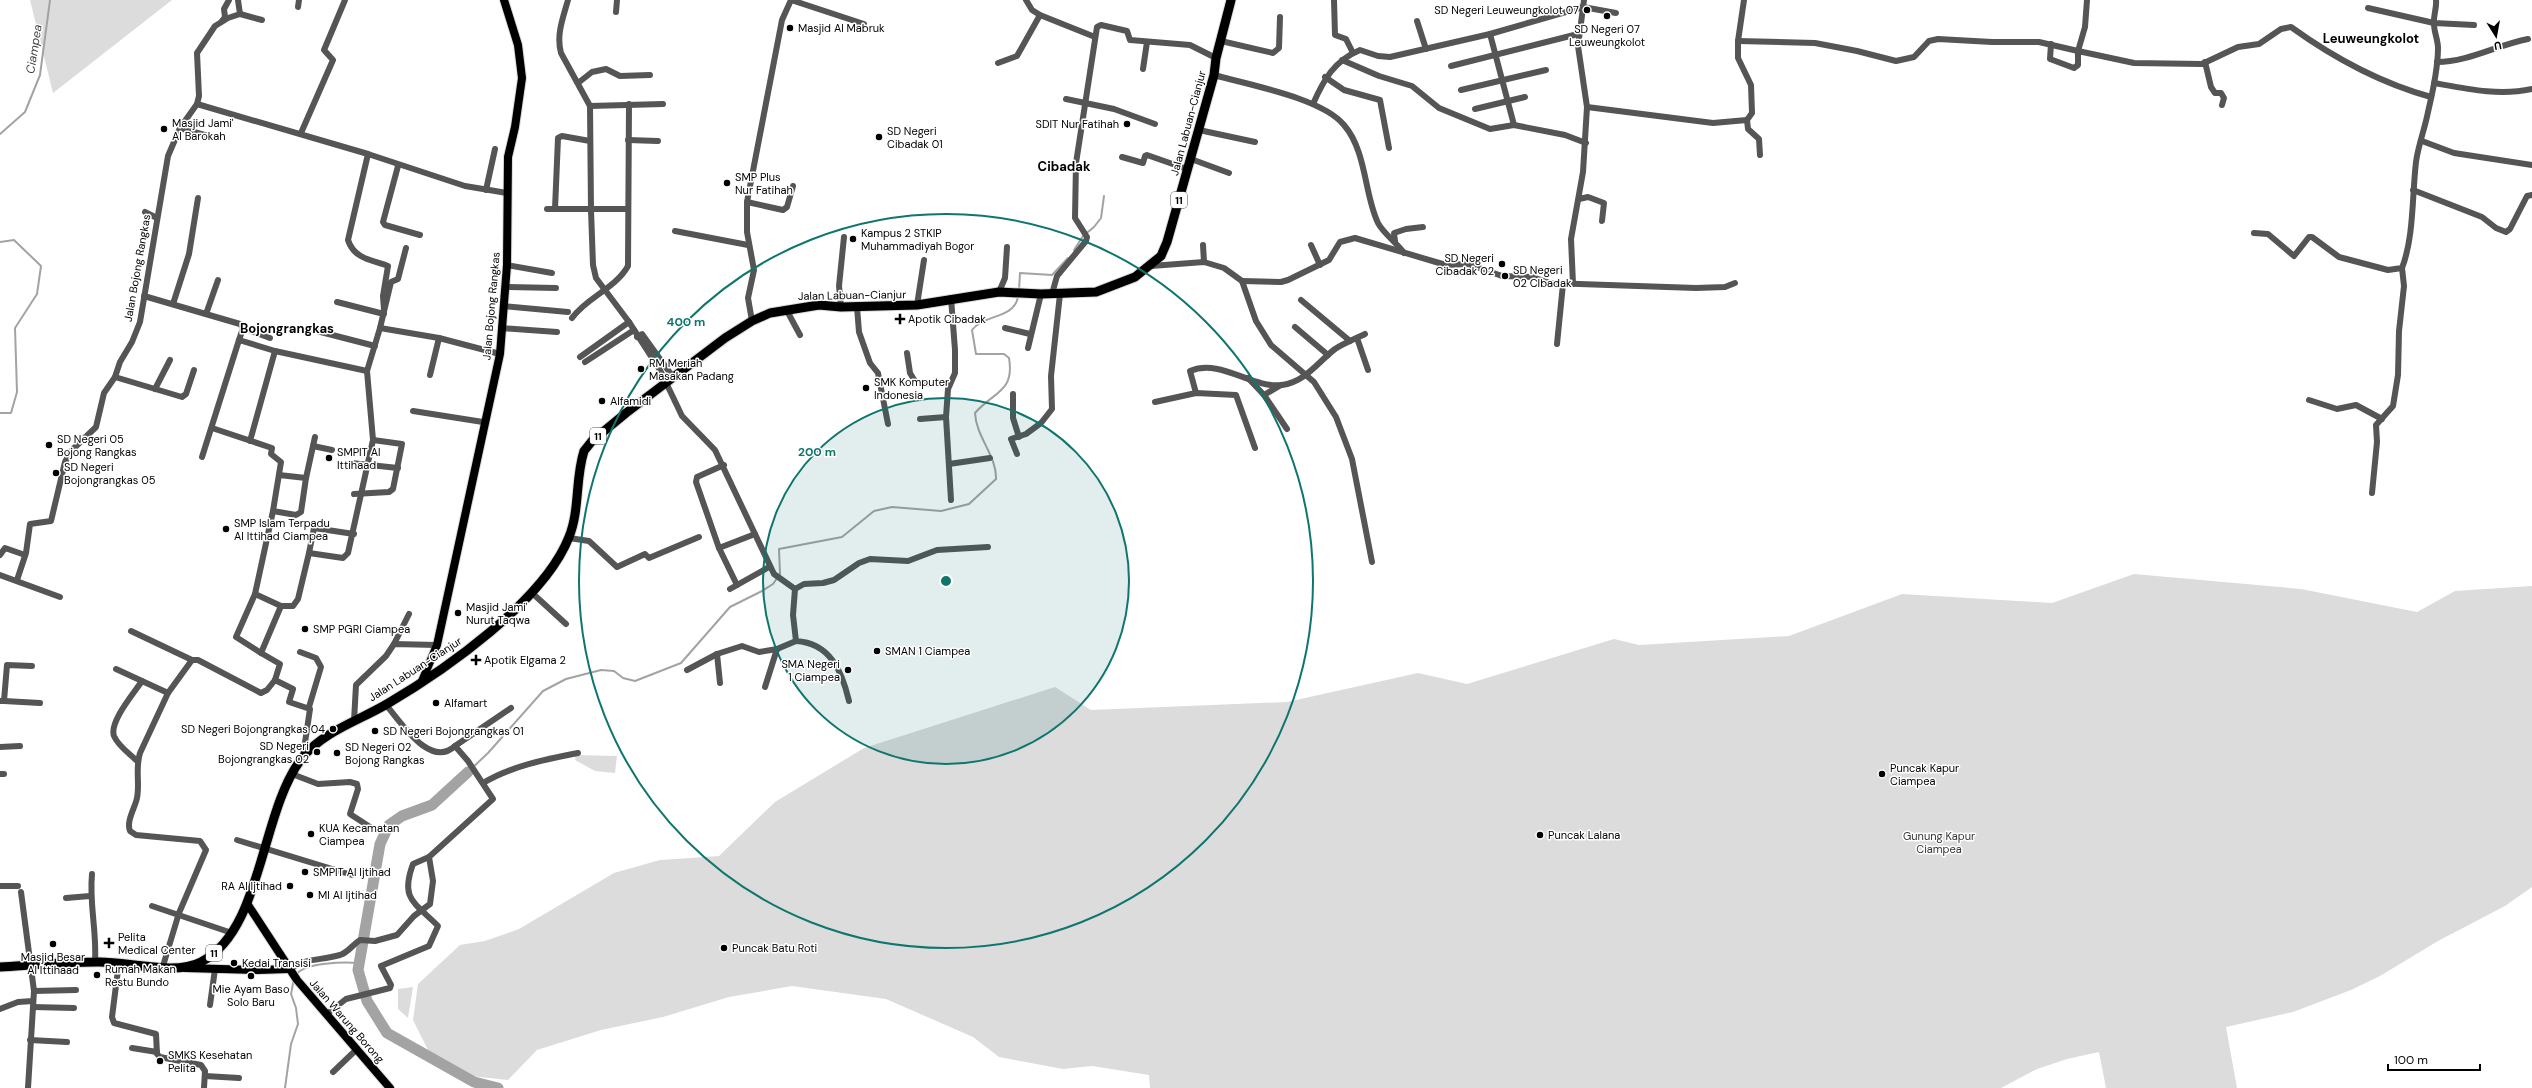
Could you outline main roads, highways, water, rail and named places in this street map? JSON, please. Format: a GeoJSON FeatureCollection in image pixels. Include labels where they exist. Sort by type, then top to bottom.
{"type":"FeatureCollection","features":[{"type":"Feature","properties":{"kind":"highway","name":"Jalan Labuan-Cianjur"},"geometry":{"type":"LineString","coordinates":[[248,905],[263,848],[292,774],[303,756],[321,739],[386,705],[422,681],[487,634],[515,611],[556,562],[569,538],[584,451],[621,417],[752,320],[786,309],[819,305],[857,307],[917,305],[950,298],[999,292],[1056,294],[1096,292],[1135,277],[1151,266],[1160,256],[1167,242],[1214,74],[1216,58],[1231,0]]}},
{"type":"Feature","properties":{"kind":"highway","name":"11"},"geometry":{"type":"LineString","coordinates":[[0,967],[119,962],[185,968],[210,957],[232,933],[248,905]]}},
{"type":"Feature","properties":{"kind":"main road","name":"Jalan Bojong Rangkas"},"geometry":{"type":"LineString","coordinates":[[422,681],[437,645],[483,422],[500,354],[507,265],[508,157],[515,127],[522,78],[518,45],[504,0]]}},
{"type":"Feature","properties":{"kind":"main road","name":"Jalan Warung Borong"},"geometry":{"type":"LineString","coordinates":[[248,905],[297,980],[328,1013],[390,1088]]}},
{"type":"Feature","properties":{"kind":"main road"},"geometry":{"type":"LineString","coordinates":[[185,968],[289,969]]}},
{"type":"Feature","properties":{"kind":"waterway","name":"Ciampea"},"geometry":{"type":"LineString","coordinates":[[0,134],[25,112],[40,75],[50,0]]}},
{"type":"Feature","properties":{"kind":"waterway"},"geometry":{"type":"LineString","coordinates":[[1074,250],[1083,236],[1094,227],[1101,218],[1104,196]]}},
{"type":"Feature","properties":{"kind":"waterway","name":"Ciampea"},"geometry":{"type":"LineString","coordinates":[[0,242],[14,240],[41,266],[37,294],[15,328],[17,392],[11,413],[0,413]]}},
{"type":"Feature","properties":{"kind":"waterway"},"geometry":{"type":"LineString","coordinates":[[1019,290],[1020,273],[1052,275],[1068,258]]}},
{"type":"Feature","properties":{"kind":"waterway"},"geometry":{"type":"LineString","coordinates":[[468,772],[488,753],[543,691],[566,679],[601,670],[614,671],[623,678],[635,681],[681,663],[730,607],[773,584],[780,574],[779,549],[842,537],[874,511],[892,507],[941,511],[969,504],[996,479],[993,462],[976,422],[975,413],[1006,385],[1009,378],[1010,369],[1009,358],[1004,354],[976,354],[972,330],[984,321],[1005,313],[1011,309],[1018,297]]}},
{"type":"Feature","properties":{"kind":"waterway"},"geometry":{"type":"LineString","coordinates":[[468,772],[432,805],[402,816],[389,825],[380,844],[358,970],[367,1001],[387,1033],[474,1082],[498,1088]]}},
{"type":"Feature","properties":{"kind":"waterway"},"geometry":{"type":"LineString","coordinates":[[296,975],[300,971],[316,965],[359,963]]}},
{"type":"Feature","properties":{"kind":"waterway"},"geometry":{"type":"LineString","coordinates":[[285,1088],[291,1044],[298,1024],[296,1008],[291,994],[294,978]]}},
{"type":"Feature","properties":{"kind":"place","name":"SD Negeri Leuweungkolot 07"},"geometry":{"type":"Point","coordinates":[1587,10]}},
{"type":"Feature","properties":{"kind":"place","name":"SD Negeri 07 Leuweungkolot"},"geometry":{"type":"Point","coordinates":[1607,16]}},
{"type":"Feature","properties":{"kind":"place","name":"Masjid Al Mabruk"},"geometry":{"type":"Point","coordinates":[790,28]}},
{"type":"Feature","properties":{"kind":"place","name":"SDIT Nur Fatihah"},"geometry":{"type":"Point","coordinates":[1127,124]}},
{"type":"Feature","properties":{"kind":"place","name":"Masjid Jami' Al Barokah"},"geometry":{"type":"Point","coordinates":[164,129]}},
{"type":"Feature","properties":{"kind":"place","name":"SD Negeri Cibadak 01"},"geometry":{"type":"Point","coordinates":[879,137]}},
{"type":"Feature","properties":{"kind":"place","name":"SMP Plus Nur Fatihah"},"geometry":{"type":"Point","coordinates":[727,183]}},
{"type":"Feature","properties":{"kind":"place","name":"Kampus 2 STKIP Muhammadiyah Bogor"},"geometry":{"type":"Point","coordinates":[853,239]}},
{"type":"Feature","properties":{"kind":"place","name":"SD Negeri Cibadak 02"},"geometry":{"type":"Point","coordinates":[1502,264]}},
{"type":"Feature","properties":{"kind":"place","name":"SD Negeri 02 CIbadak"},"geometry":{"type":"Point","coordinates":[1505,276]}},
{"type":"Feature","properties":{"kind":"place","name":"Apotik Cibadak"},"geometry":{"type":"Point","coordinates":[900,319]}},
{"type":"Feature","properties":{"kind":"place","name":"RM Meriah Masakan Padang"},"geometry":{"type":"Point","coordinates":[641,369]}},
{"type":"Feature","properties":{"kind":"place","name":"SMK Komputer Indonesia"},"geometry":{"type":"Point","coordinates":[866,388]}},
{"type":"Feature","properties":{"kind":"place","name":"Alfamidi"},"geometry":{"type":"Point","coordinates":[602,401]}},
{"type":"Feature","properties":{"kind":"place","name":"SD Negeri 05 Bojong Rangkas"},"geometry":{"type":"Point","coordinates":[49,445]}},
{"type":"Feature","properties":{"kind":"place","name":"SMPIT Al Ittihaad"},"geometry":{"type":"Point","coordinates":[329,458]}},
{"type":"Feature","properties":{"kind":"place","name":"SD Negeri Bojongrangkas 05"},"geometry":{"type":"Point","coordinates":[56,473]}},
{"type":"Feature","properties":{"kind":"place","name":"SMP Islam Terpadu Al Ittihad Ciampea"},"geometry":{"type":"Point","coordinates":[226,529]}},
{"type":"Feature","properties":{"kind":"place","name":"Masjid Jami' Nurut Taqwa"},"geometry":{"type":"Point","coordinates":[458,613]}},
{"type":"Feature","properties":{"kind":"place","name":"SMP PGRI Ciampea"},"geometry":{"type":"Point","coordinates":[305,629]}},
{"type":"Feature","properties":{"kind":"place","name":"SMAN 1 Ciampea"},"geometry":{"type":"Point","coordinates":[877,651]}},
{"type":"Feature","properties":{"kind":"place","name":"Apotik Elgama 2"},"geometry":{"type":"Point","coordinates":[476,660]}},
{"type":"Feature","properties":{"kind":"place","name":"SMA Negeri 1 Ciampea"},"geometry":{"type":"Point","coordinates":[848,670]}},
{"type":"Feature","properties":{"kind":"place","name":"Alfamart"},"geometry":{"type":"Point","coordinates":[436,703]}},
{"type":"Feature","properties":{"kind":"place","name":"SD Negeri Bojongrangkas 04"},"geometry":{"type":"Point","coordinates":[333,729]}},
{"type":"Feature","properties":{"kind":"place","name":"SD Negeri Bojongrangkas 01"},"geometry":{"type":"Point","coordinates":[375,731]}},
{"type":"Feature","properties":{"kind":"place","name":"SD Negeri Bojongrangkas 02"},"geometry":{"type":"Point","coordinates":[317,752]}},
{"type":"Feature","properties":{"kind":"place","name":"SD Negeri 02 Bojong Rangkas"},"geometry":{"type":"Point","coordinates":[337,753]}},
{"type":"Feature","properties":{"kind":"place","name":"Puncak Kapur Ciampea"},"geometry":{"type":"Point","coordinates":[1882,774]}},
{"type":"Feature","properties":{"kind":"place","name":"KUA Kecamatan Ciampea"},"geometry":{"type":"Point","coordinates":[311,834]}},
{"type":"Feature","properties":{"kind":"place","name":"Puncak Lalana"},"geometry":{"type":"Point","coordinates":[1540,835]}},
{"type":"Feature","properties":{"kind":"place","name":"SMPIT Al Ijtihad"},"geometry":{"type":"Point","coordinates":[305,872]}},
{"type":"Feature","properties":{"kind":"place","name":"RA Al Ijtihad"},"geometry":{"type":"Point","coordinates":[290,886]}},
{"type":"Feature","properties":{"kind":"place","name":"MI Al Ijtihad"},"geometry":{"type":"Point","coordinates":[310,895]}},
{"type":"Feature","properties":{"kind":"place","name":"Pelita Medical Center"},"geometry":{"type":"Point","coordinates":[109,943]}},
{"type":"Feature","properties":{"kind":"place","name":"Masjid Besar Al Ittihaad"},"geometry":{"type":"Point","coordinates":[53,944]}},
{"type":"Feature","properties":{"kind":"place","name":"Puncak Batu Roti"},"geometry":{"type":"Point","coordinates":[724,948]}},
{"type":"Feature","properties":{"kind":"place","name":"Kedai Transisi"},"geometry":{"type":"Point","coordinates":[234,963]}},
{"type":"Feature","properties":{"kind":"place","name":"Rumah Makan Restu Bundo"},"geometry":{"type":"Point","coordinates":[97,975]}},
{"type":"Feature","properties":{"kind":"place","name":"Mie Ayam Baso Solo Baru"},"geometry":{"type":"Point","coordinates":[251,976]}},
{"type":"Feature","properties":{"kind":"place","name":"SMKS Kesehatan Pelita"},"geometry":{"type":"Point","coordinates":[160,1061]}},
{"type":"Feature","properties":{"kind":"district","name":"Leuweungkolot"},"geometry":{"type":"Point","coordinates":[2371,38]}},
{"type":"Feature","properties":{"kind":"district","name":"Cibadak"},"geometry":{"type":"Point","coordinates":[1064,166]}},
{"type":"Feature","properties":{"kind":"district","name":"Bojongrangkas"},"geometry":{"type":"Point","coordinates":[287,328]}},
{"type":"Feature","properties":{"kind":"park label","name":"Gunung Kapur Ciampea"},"geometry":{"type":"Point","coordinates":[1939,842]}}]}
